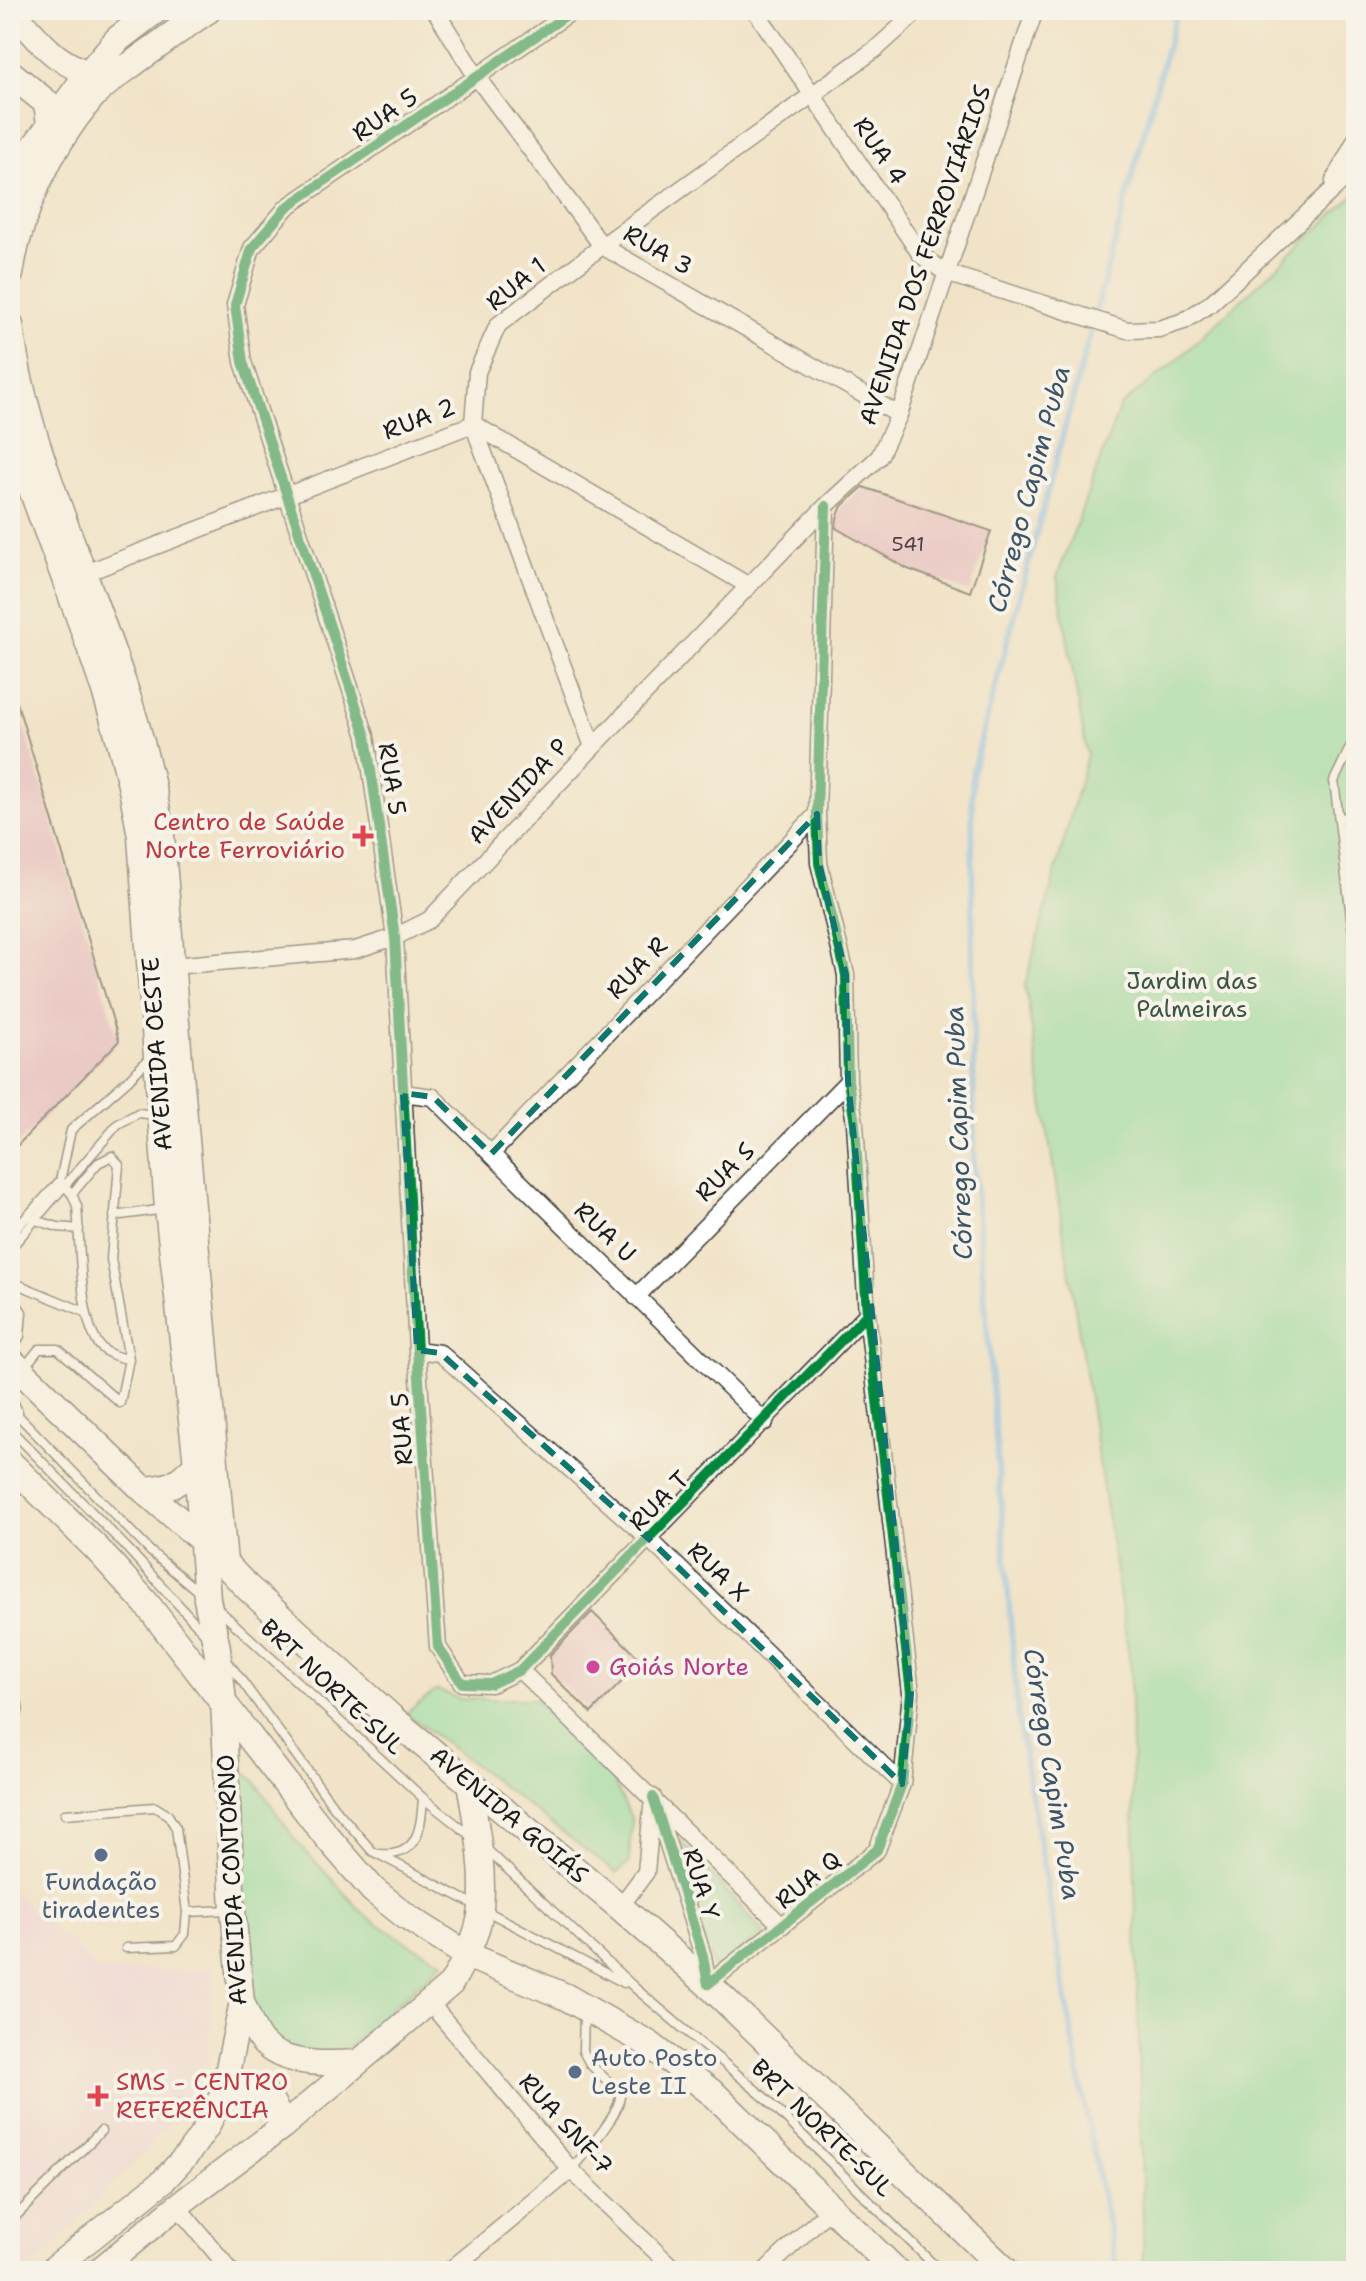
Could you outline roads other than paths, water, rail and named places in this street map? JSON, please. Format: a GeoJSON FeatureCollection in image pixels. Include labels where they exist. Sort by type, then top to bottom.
{"type":"FeatureCollection","features":[{"type":"Feature","properties":{"kind":"main road"},"geometry":{"type":"LineString","coordinates":[[10,274],[19,225],[41,177],[63,138],[92,97],[118,39],[156,10]]}},
{"type":"Feature","properties":{"kind":"main road"},"geometry":{"type":"LineString","coordinates":[[10,201],[24,161],[50,124],[100,76],[208,10]]}},
{"type":"Feature","properties":{"kind":"main road"},"geometry":{"type":"LineString","coordinates":[[18,16],[51,54],[68,66],[100,76]]}},
{"type":"Feature","properties":{"kind":"main road"},"geometry":{"type":"LineString","coordinates":[[10,73],[47,103],[50,124]]}},
{"type":"Feature","properties":{"kind":"main road","name":"AVENIDA OESTE"},"geometry":{"type":"LineString","coordinates":[[10,325],[18,382],[34,440],[121,680],[152,780],[161,835],[224,1563]]}},
{"type":"Feature","properties":{"kind":"main road","name":"AVENIDA OESTE"},"geometry":{"type":"LineString","coordinates":[[10,426],[94,663],[135,801],[141,837],[168,1209],[197,1464],[207,1599],[223,1701]]}},
{"type":"Feature","properties":{"kind":"main road","name":"AVENIDA GOIÁS"},"geometry":{"type":"LineString","coordinates":[[13,1370],[202,1540],[394,1720],[708,1984],[1006,2271]]}},
{"type":"Feature","properties":{"kind":"main road"},"geometry":{"type":"LineString","coordinates":[[10,1463],[98,1550],[146,1603],[327,1837],[373,1890],[407,1917],[467,1955],[584,2007],[649,2044],[715,2095],[896,2271]]}},
{"type":"Feature","properties":{"kind":"main road"},"geometry":{"type":"LineString","coordinates":[[144,1490],[168,1488],[180,1482],[197,1464]]}},
{"type":"Feature","properties":{"kind":"main road","name":"AVENIDA CONTORNO"},"geometry":{"type":"LineString","coordinates":[[50,2271],[163,2181],[207,2127],[223,2092],[242,2002],[233,1910],[223,1701]]}},
{"type":"Feature","properties":{"kind":"main road"},"geometry":{"type":"LineString","coordinates":[[98,2271],[177,2206],[282,2127],[451,1984],[467,1955],[481,1910],[480,1843],[469,1783]]}},
{"type":"Feature","properties":{"kind":"main road"},"geometry":{"type":"LineString","coordinates":[[242,2002],[258,2038],[269,2049],[299,2060],[325,2064],[356,2062]]}},
{"type":"Feature","properties":{"kind":"main road"},"geometry":{"type":"LineString","coordinates":[[223,2092],[243,2085],[260,2088],[277,2108],[282,2127]]}},
{"type":"Feature","properties":{"kind":"street","name":"RUA 3"},"geometry":{"type":"LineString","coordinates":[[435,10],[476,76],[602,246],[899,415]]}},
{"type":"Feature","properties":{"kind":"street","name":"RUA 5"},"geometry":{"type":"LineString","coordinates":[[462,1683],[438,1647],[417,1350],[395,937],[366,736],[243,362],[235,305],[252,248],[287,207],[574,10]]}},
{"type":"Feature","properties":{"kind":"street","name":"RUA 4"},"geometry":{"type":"LineString","coordinates":[[755,10],[921,255],[946,273],[1127,330],[1159,329],[1184,321],[1210,304],[1330,190]]}},
{"type":"Feature","properties":{"kind":"street","name":"RUA 1"},"geometry":{"type":"LineString","coordinates":[[593,747],[473,424],[477,372],[498,325],[602,246],[813,96],[877,48],[919,10]]}},
{"type":"Feature","properties":{"kind":"street","name":"AVENIDA DOS FERROVIÁRIOS"},"geometry":{"type":"LineString","coordinates":[[826,506],[879,457],[899,415],[1035,10]]}},
{"type":"Feature","properties":{"kind":"street"},"geometry":{"type":"LineString","coordinates":[[1330,190],[1356,139]]}},
{"type":"Feature","properties":{"kind":"street"},"geometry":{"type":"LineString","coordinates":[[1330,190],[1356,168]]}},
{"type":"Feature","properties":{"kind":"street","name":"RUA 2"},"geometry":{"type":"LineString","coordinates":[[83,574],[473,424],[749,586]]}},
{"type":"Feature","properties":{"kind":"street"},"geometry":{"type":"LineString","coordinates":[[826,506],[817,814],[819,863],[846,975],[848,1081],[855,1123],[867,1314],[911,1693],[902,1784]]}},
{"type":"Feature","properties":{"kind":"street","name":"AVENIDA P"},"geometry":{"type":"LineString","coordinates":[[172,966],[355,950],[395,937],[429,920],[826,506]]}},
{"type":"Feature","properties":{"kind":"street","name":"RUA R"},"geometry":{"type":"LineString","coordinates":[[491,1154],[817,814]]}},
{"type":"Feature","properties":{"kind":"street","name":"RUA S"},"geometry":{"type":"LineString","coordinates":[[636,1297],[848,1081]]}},
{"type":"Feature","properties":{"kind":"street","name":"RUA U"},"geometry":{"type":"LineString","coordinates":[[403,1093],[433,1097],[765,1422]]}},
{"type":"Feature","properties":{"kind":"street","name":"RUA T"},"geometry":{"type":"LineString","coordinates":[[462,1683],[491,1684],[520,1670],[867,1314]]}},
{"type":"Feature","properties":{"kind":"street","name":"RUA X"},"geometry":{"type":"LineString","coordinates":[[417,1350],[440,1353],[649,1539],[902,1784]]}},
{"type":"Feature","properties":{"kind":"street","name":"RUA Y"},"geometry":{"type":"LineString","coordinates":[[520,1670],[782,1926]]}},
{"type":"Feature","properties":{"kind":"street","name":"RUA Q"},"geometry":{"type":"LineString","coordinates":[[708,1984],[877,1850],[902,1784]]}},
{"type":"Feature","properties":{"kind":"street","name":"RUA Y"},"geometry":{"type":"LineString","coordinates":[[620,1907],[646,1872],[653,1797]]}},
{"type":"Feature","properties":{"kind":"street","name":"RUA Y"},"geometry":{"type":"LineString","coordinates":[[653,1797],[703,1956],[708,1984]]}},
{"type":"Feature","properties":{"kind":"street","name":"RUA SNF-7"},"geometry":{"type":"LineString","coordinates":[[429,2002],[571,2170],[676,2271]]}},
{"type":"Feature","properties":{"kind":"street"},"geometry":{"type":"LineString","coordinates":[[449,2271],[571,2170]]}},
{"type":"Feature","properties":{"kind":"street"},"geometry":{"type":"LineString","coordinates":[[177,2206],[231,2271]]}},
{"type":"Feature","properties":{"kind":"street"},"geometry":{"type":"LineString","coordinates":[[765,2271],[831,2208]]}},
{"type":"Feature","properties":{"kind":"lane"},"geometry":{"type":"LineString","coordinates":[[1356,735],[1354,745],[1334,781],[1356,957]]}},
{"type":"Feature","properties":{"kind":"lane"},"geometry":{"type":"LineString","coordinates":[[1339,817],[1356,819]]}},
{"type":"Feature","properties":{"kind":"lane"},"geometry":{"type":"LineString","coordinates":[[62,1183],[71,1130],[157,1051]]}},
{"type":"Feature","properties":{"kind":"lane"},"geometry":{"type":"LineString","coordinates":[[10,1249],[31,1219],[110,1131],[125,1118],[138,1113],[160,1115]]}},
{"type":"Feature","properties":{"kind":"lane"},"geometry":{"type":"LineString","coordinates":[[13,1370],[39,1349],[58,1349],[120,1403],[129,1359],[111,1259],[119,1165],[112,1156],[98,1163],[72,1194]]}},
{"type":"Feature","properties":{"kind":"lane"},"geometry":{"type":"LineString","coordinates":[[62,1183],[77,1206],[85,1312],[100,1347],[129,1359]]}},
{"type":"Feature","properties":{"kind":"lane"},"geometry":{"type":"LineString","coordinates":[[114,1216],[168,1209]]}},
{"type":"Feature","properties":{"kind":"lane"},"geometry":{"type":"LineString","coordinates":[[31,1219],[79,1229]]}},
{"type":"Feature","properties":{"kind":"lane"},"geometry":{"type":"LineString","coordinates":[[10,1235],[31,1219]]}},
{"type":"Feature","properties":{"kind":"lane"},"geometry":{"type":"LineString","coordinates":[[10,1281],[85,1312]]}},
{"type":"Feature","properties":{"kind":"lane"},"geometry":{"type":"LineString","coordinates":[[10,1294],[22,1312],[13,1370],[20,1417]]}},
{"type":"Feature","properties":{"kind":"lane","name":"BRT NORTE-SUL"},"geometry":{"type":"LineString","coordinates":[[10,1407],[151,1552],[207,1599],[423,1798],[480,1843],[635,1988]]}},
{"type":"Feature","properties":{"kind":"lane"},"geometry":{"type":"LineString","coordinates":[[10,1429],[127,1548],[217,1648],[334,1807],[372,1851],[635,1988],[764,2097],[940,2271]]}},
{"type":"Feature","properties":{"kind":"lane"},"geometry":{"type":"LineString","coordinates":[[10,1693],[17,1699],[20,1710],[10,1730]]}},
{"type":"Feature","properties":{"kind":"lane"},"geometry":{"type":"LineString","coordinates":[[372,1851],[395,1854],[416,1839],[421,1826],[423,1798]]}},
{"type":"Feature","properties":{"kind":"lane"},"geometry":{"type":"LineString","coordinates":[[65,1814],[155,1807],[168,1815],[176,1828],[187,1912],[185,1934],[176,1946],[126,1948]]}},
{"type":"Feature","properties":{"kind":"lane"},"geometry":{"type":"LineString","coordinates":[[187,1912],[233,1910]]}},
{"type":"Feature","properties":{"kind":"lane"},"geometry":{"type":"LineString","coordinates":[[571,2170],[621,2101],[620,2093],[590,2064],[583,2051],[584,2007]]}},
{"type":"Feature","properties":{"kind":"lane"},"geometry":{"type":"LineString","coordinates":[[10,2222],[101,2131]]}},
{"type":"Feature","properties":{"kind":"waterway","name":"Córrego Capim Puba"},"geometry":{"type":"LineString","coordinates":[[1117,2271],[1082,2092],[1018,1716],[974,1163],[972,773],[1177,10]]}},
{"type":"Feature","properties":{"kind":"place","name":"Centro de Saúde Norte Ferroviário"},"geometry":{"type":"Point","coordinates":[363,836]}},
{"type":"Feature","properties":{"kind":"place","name":"Goiás Norte"},"geometry":{"type":"Point","coordinates":[593,1667]}},
{"type":"Feature","properties":{"kind":"place","name":"Fundação tiradentes"},"geometry":{"type":"Point","coordinates":[101,1855]}},
{"type":"Feature","properties":{"kind":"place","name":"Auto Posto Leste II"},"geometry":{"type":"Point","coordinates":[575,2072]}},
{"type":"Feature","properties":{"kind":"place","name":"SMS - CENTRO REFERÊNCIA"},"geometry":{"type":"Point","coordinates":[98,2096]}},
{"type":"Feature","properties":{"kind":"park label","name":"Jardim das Palmeiras"},"geometry":{"type":"Point","coordinates":[1192,995]}}]}
